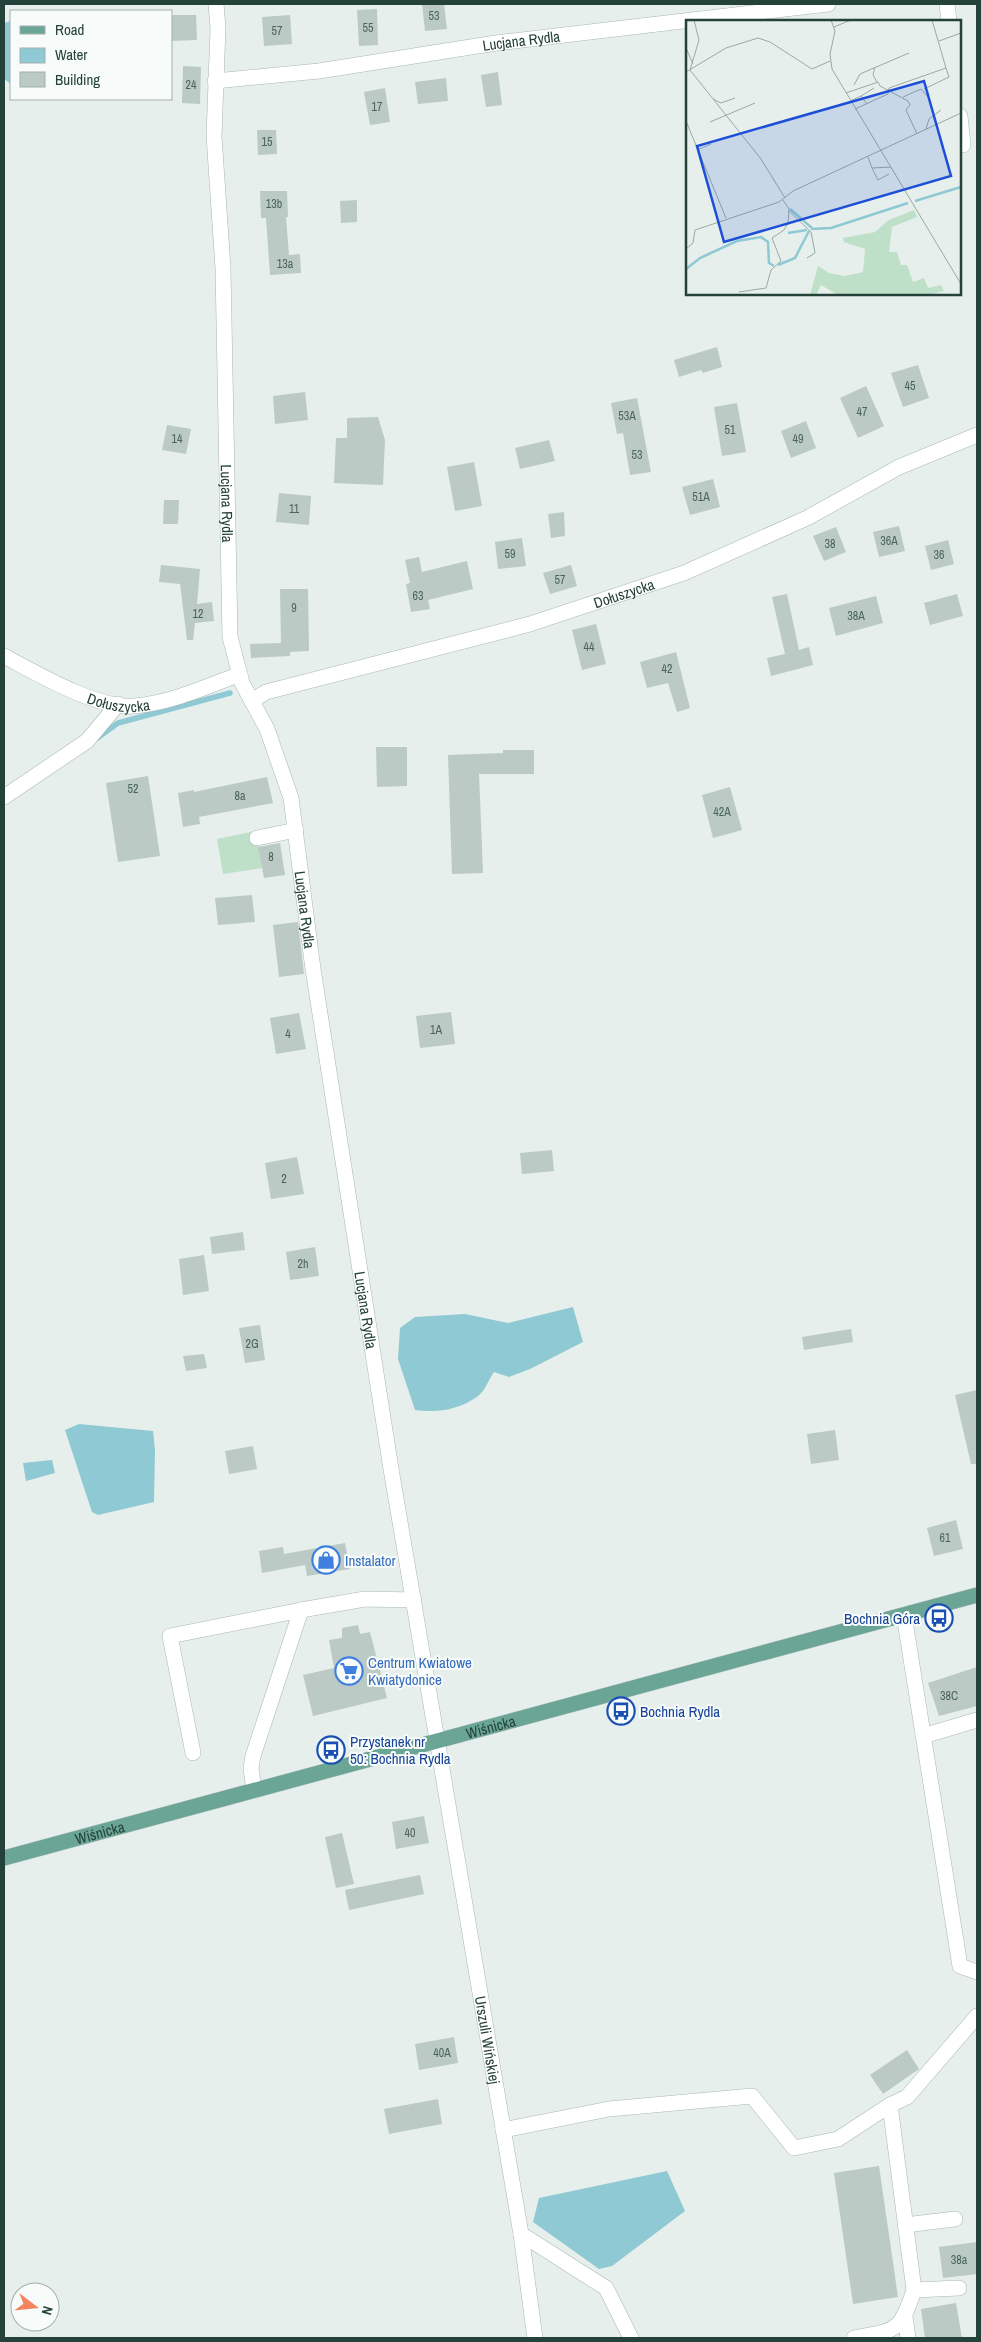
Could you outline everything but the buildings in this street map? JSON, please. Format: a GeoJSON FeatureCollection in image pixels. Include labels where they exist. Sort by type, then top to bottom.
{"type":"FeatureCollection","features":[{"type":"Feature","properties":{"kind":"main road","name":"Wiśnicka"},"geometry":{"type":"LineString","coordinates":[[4,1858],[977,1595]]}},
{"type":"Feature","properties":{"kind":"street","name":"Lucjana Rydla"},"geometry":{"type":"LineString","coordinates":[[216,4],[218,28],[214,136],[223,268],[230,638],[242,683],[268,729],[292,798],[314,969],[427,1690],[438,1741]]}},
{"type":"Feature","properties":{"kind":"street","name":"Lucjana Rydla"},"geometry":{"type":"LineString","coordinates":[[692,20],[828,4]]}},
{"type":"Feature","properties":{"kind":"street"},"geometry":{"type":"LineString","coordinates":[[947,4],[949,20]]}},
{"type":"Feature","properties":{"kind":"street","name":"Lucjana Rydla"},"geometry":{"type":"LineString","coordinates":[[215,81],[319,71],[496,43],[686,21]]}},
{"type":"Feature","properties":{"kind":"street"},"geometry":{"type":"LineString","coordinates":[[961,126],[963,145]]}},
{"type":"Feature","properties":{"kind":"street","name":"Dołuszycka"},"geometry":{"type":"LineString","coordinates":[[252,701],[266,692],[530,624],[684,572],[807,518],[899,467],[977,435]]}},
{"type":"Feature","properties":{"kind":"street","name":"Dołuszycka"},"geometry":{"type":"LineString","coordinates":[[4,656],[59,685],[98,700],[132,706],[168,700],[240,674]]}},
{"type":"Feature","properties":{"kind":"street"},"geometry":{"type":"LineString","coordinates":[[4,797],[87,741],[118,704]]}},
{"type":"Feature","properties":{"kind":"street"},"geometry":{"type":"LineString","coordinates":[[257,838],[296,830]]}},
{"type":"Feature","properties":{"kind":"street"},"geometry":{"type":"LineString","coordinates":[[193,1753],[170,1636],[365,1599],[414,1600]]}},
{"type":"Feature","properties":{"kind":"street"},"geometry":{"type":"LineString","coordinates":[[254,1791],[251,1768],[254,1756],[301,1610]]}},
{"type":"Feature","properties":{"kind":"street"},"geometry":{"type":"LineString","coordinates":[[904,1615],[960,1966],[977,1972]]}},
{"type":"Feature","properties":{"kind":"street"},"geometry":{"type":"LineString","coordinates":[[923,1736],[977,1720]]}},
{"type":"Feature","properties":{"kind":"street","name":"Urszuli Wińskiej"},"geometry":{"type":"LineString","coordinates":[[438,1741],[521,2234],[535,2338]]}},
{"type":"Feature","properties":{"kind":"street"},"geometry":{"type":"LineString","coordinates":[[503,2130],[609,2110],[752,2096],[794,2148],[838,2139],[907,2096],[977,2016]]}},
{"type":"Feature","properties":{"kind":"street"},"geometry":{"type":"LineString","coordinates":[[854,2338],[892,2331],[905,2317],[914,2290],[890,2105]]}},
{"type":"Feature","properties":{"kind":"street"},"geometry":{"type":"LineString","coordinates":[[905,2225],[955,2219]]}},
{"type":"Feature","properties":{"kind":"street"},"geometry":{"type":"LineString","coordinates":[[521,2234],[606,2288],[631,2338]]}},
{"type":"Feature","properties":{"kind":"street"},"geometry":{"type":"LineString","coordinates":[[914,2290],[959,2288]]}},
{"type":"Feature","properties":{"kind":"street"},"geometry":{"type":"LineString","coordinates":[[905,2317],[908,2338]]}},
{"type":"Feature","properties":{"kind":"green space"},"geometry":{"type":"Polygon","coordinates":[[[256,831],[262,868],[223,874],[217,839],[256,831]]]}},
{"type":"Feature","properties":{"kind":"water"},"geometry":{"type":"Polygon","coordinates":[[[10,21],[10,83],[4,79],[4,23],[10,21]]]}},
{"type":"Feature","properties":{"kind":"water"},"geometry":{"type":"Polygon","coordinates":[[[573,1307],[583,1342],[530,1369],[509,1377],[494,1372],[480,1394],[463,1405],[440,1411],[415,1410],[398,1359],[400,1328],[415,1317],[465,1314],[508,1323],[573,1307]]]}},
{"type":"Feature","properties":{"kind":"water"},"geometry":{"type":"Polygon","coordinates":[[[79,1424],[153,1431],[155,1450],[154,1502],[98,1515],[92,1512],[65,1430],[79,1424]]]}},
{"type":"Feature","properties":{"kind":"water"},"geometry":{"type":"Polygon","coordinates":[[[52,1460],[55,1473],[26,1481],[23,1463],[52,1460]]]}},
{"type":"Feature","properties":{"kind":"water"},"geometry":{"type":"Polygon","coordinates":[[[667,2171],[685,2211],[612,2266],[599,2269],[533,2222],[539,2198],[667,2171]]]}},
{"type":"Feature","properties":{"kind":"waterway"},"geometry":{"type":"LineString","coordinates":[[96,739],[118,723],[230,693]]}},
{"type":"Feature","properties":{"kind":"place","name":"Instalator"},"geometry":{"type":"Point","coordinates":[326,1560]}},
{"type":"Feature","properties":{"kind":"place","name":"Bochnia Góra"},"geometry":{"type":"Point","coordinates":[939,1618]}},
{"type":"Feature","properties":{"kind":"place","name":"Centrum Kwiatowe Kwiatydonice"},"geometry":{"type":"Point","coordinates":[349,1671]}},
{"type":"Feature","properties":{"kind":"place","name":"Bochnia Rydla"},"geometry":{"type":"Point","coordinates":[621,1711]}},
{"type":"Feature","properties":{"kind":"place","name":"Przystanek nr 50: Bochnia Rydla"},"geometry":{"type":"Point","coordinates":[331,1750]}}]}
